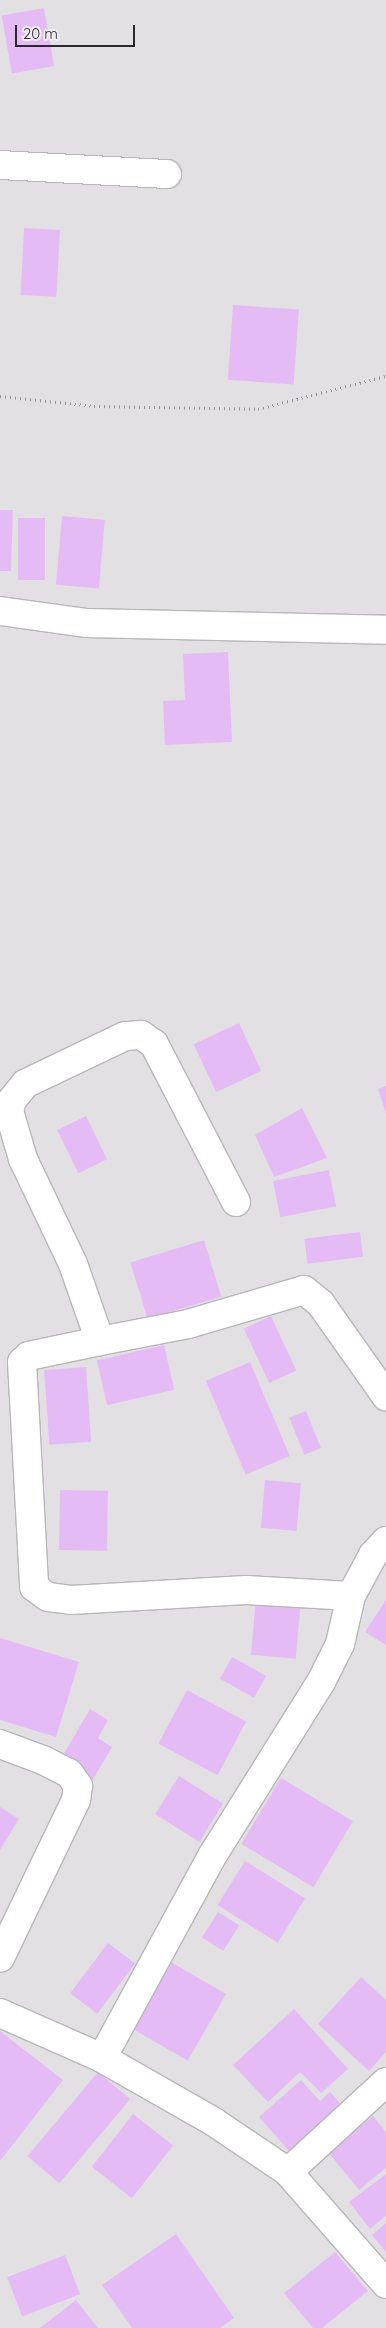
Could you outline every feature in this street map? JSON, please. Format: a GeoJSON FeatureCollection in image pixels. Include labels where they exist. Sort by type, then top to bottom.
{"type":"FeatureCollection","features":[{"type":"Feature","properties":{"kind":"street"},"geometry":{"type":"LineString","coordinates":[[0,165],[167,174]]}},
{"type":"Feature","properties":{"kind":"street"},"geometry":{"type":"LineString","coordinates":[[0,612],[87,623],[386,630]]}},
{"type":"Feature","properties":{"kind":"street"},"geometry":{"type":"LineString","coordinates":[[100,1341],[73,1264],[23,1159],[9,1111],[25,1084],[125,1036],[141,1035],[154,1044],[236,1202]]}},
{"type":"Feature","properties":{"kind":"street"},"geometry":{"type":"LineString","coordinates":[[351,1596],[246,1590],[94,1600],[41,1594],[34,1587],[20,1370],[29,1356],[188,1324],[304,1290],[321,1304],[386,1396]]}},
{"type":"Feature","properties":{"kind":"street"},"geometry":{"type":"LineString","coordinates":[[102,2058],[209,1862],[322,1680],[340,1644],[351,1596],[373,1554],[386,1541]]}},
{"type":"Feature","properties":{"kind":"street"},"geometry":{"type":"LineString","coordinates":[[0,1744],[43,1760],[69,1773],[78,1786],[70,1813],[0,1958]]}},
{"type":"Feature","properties":{"kind":"street"},"geometry":{"type":"LineString","coordinates":[[0,2013],[102,2058],[214,2122],[288,2172],[386,2284]]}},
{"type":"Feature","properties":{"kind":"street"},"geometry":{"type":"LineString","coordinates":[[288,2172],[386,2082]]}},
{"type":"Feature","properties":{"kind":"path"},"geometry":{"type":"LineString","coordinates":[[0,396],[94,406],[258,409],[386,376]]}},
{"type":"Feature","properties":{"kind":"building"},"geometry":{"type":"Polygon","coordinates":[[[44,8],[54,66],[12,74],[2,15],[44,8]]]}},
{"type":"Feature","properties":{"kind":"building"},"geometry":{"type":"Polygon","coordinates":[[[24,228],[60,230],[56,297],[20,295],[24,228]]]}},
{"type":"Feature","properties":{"kind":"building"},"geometry":{"type":"Polygon","coordinates":[[[233,305],[299,310],[294,384],[228,380],[233,305]]]}},
{"type":"Feature","properties":{"kind":"building"},"geometry":{"type":"Polygon","coordinates":[[[0,510],[13,510],[11,571],[0,571],[0,510]]]}},
{"type":"Feature","properties":{"kind":"building"},"geometry":{"type":"Polygon","coordinates":[[[62,516],[105,520],[99,588],[56,585],[62,516]]]}},
{"type":"Feature","properties":{"kind":"building"},"geometry":{"type":"Polygon","coordinates":[[[18,518],[45,518],[45,580],[18,580],[18,518]]]}},
{"type":"Feature","properties":{"kind":"building"},"geometry":{"type":"Polygon","coordinates":[[[228,652],[232,742],[165,745],[163,701],[185,700],[183,654],[228,652]]]}},
{"type":"Feature","properties":{"kind":"building"},"geometry":{"type":"Polygon","coordinates":[[[239,1023],[261,1071],[216,1092],[194,1044],[239,1023]]]}},
{"type":"Feature","properties":{"kind":"building"},"geometry":{"type":"Polygon","coordinates":[[[386,1086],[386,1113],[378,1089],[386,1086]]]}},
{"type":"Feature","properties":{"kind":"building"},"geometry":{"type":"Polygon","coordinates":[[[302,1108],[327,1158],[274,1177],[255,1135],[302,1108]]]}},
{"type":"Feature","properties":{"kind":"building"},"geometry":{"type":"Polygon","coordinates":[[[86,1116],[107,1159],[78,1173],[57,1130],[86,1116]]]}},
{"type":"Feature","properties":{"kind":"building"},"geometry":{"type":"Polygon","coordinates":[[[329,1170],[336,1206],[280,1217],[273,1181],[329,1170]]]}},
{"type":"Feature","properties":{"kind":"building"},"geometry":{"type":"Polygon","coordinates":[[[360,1232],[363,1257],[307,1264],[304,1239],[360,1232]]]}},
{"type":"Feature","properties":{"kind":"building"},"geometry":{"type":"Polygon","coordinates":[[[204,1240],[221,1296],[148,1319],[130,1263],[204,1240]]]}},
{"type":"Feature","properties":{"kind":"building"},"geometry":{"type":"Polygon","coordinates":[[[271,1316],[296,1370],[269,1383],[244,1329],[271,1316]]]}},
{"type":"Feature","properties":{"kind":"building"},"geometry":{"type":"Polygon","coordinates":[[[164,1345],[174,1390],[107,1405],[97,1361],[164,1345]]]}},
{"type":"Feature","properties":{"kind":"building"},"geometry":{"type":"Polygon","coordinates":[[[250,1362],[290,1456],[246,1475],[206,1381],[250,1362]]]}},
{"type":"Feature","properties":{"kind":"building"},"geometry":{"type":"Polygon","coordinates":[[[86,1367],[91,1442],[49,1445],[44,1370],[86,1367]]]}},
{"type":"Feature","properties":{"kind":"building"},"geometry":{"type":"Polygon","coordinates":[[[306,1411],[321,1448],[304,1455],[289,1418],[306,1411]]]}},
{"type":"Feature","properties":{"kind":"building"},"geometry":{"type":"Polygon","coordinates":[[[265,1480],[301,1483],[297,1531],[261,1528],[265,1480]]]}},
{"type":"Feature","properties":{"kind":"building"},"geometry":{"type":"Polygon","coordinates":[[[60,1490],[108,1491],[107,1551],[59,1550],[60,1490]]]}},
{"type":"Feature","properties":{"kind":"building"},"geometry":{"type":"Polygon","coordinates":[[[256,1597],[301,1601],[296,1659],[251,1655],[256,1597]]]}},
{"type":"Feature","properties":{"kind":"building"},"geometry":{"type":"Polygon","coordinates":[[[386,1600],[386,1645],[365,1632],[386,1600]]]}},
{"type":"Feature","properties":{"kind":"building"},"geometry":{"type":"Polygon","coordinates":[[[0,1638],[79,1662],[56,1737],[0,1720],[0,1638]]]}},
{"type":"Feature","properties":{"kind":"building"},"geometry":{"type":"Polygon","coordinates":[[[232,1657],[266,1676],[254,1698],[220,1679],[232,1657]]]}},
{"type":"Feature","properties":{"kind":"building"},"geometry":{"type":"Polygon","coordinates":[[[187,1690],[246,1721],[218,1775],[158,1744],[187,1690]]]}},
{"type":"Feature","properties":{"kind":"building"},"geometry":{"type":"Polygon","coordinates":[[[90,1709],[108,1720],[98,1738],[112,1747],[92,1781],[59,1762],[90,1709]]]}},
{"type":"Feature","properties":{"kind":"building"},"geometry":{"type":"Polygon","coordinates":[[[179,1776],[223,1804],[199,1842],[155,1814],[179,1776]]]}},
{"type":"Feature","properties":{"kind":"building"},"geometry":{"type":"Polygon","coordinates":[[[281,1778],[353,1821],[313,1887],[241,1844],[281,1778]]]}},
{"type":"Feature","properties":{"kind":"building"},"geometry":{"type":"Polygon","coordinates":[[[0,1807],[19,1819],[0,1850],[0,1807]]]}},
{"type":"Feature","properties":{"kind":"building"},"geometry":{"type":"Polygon","coordinates":[[[245,1861],[305,1899],[278,1943],[217,1905],[245,1861]]]}},
{"type":"Feature","properties":{"kind":"building"},"geometry":{"type":"Polygon","coordinates":[[[218,1912],[239,1925],[223,1951],[202,1937],[218,1912]]]}},
{"type":"Feature","properties":{"kind":"building"},"geometry":{"type":"Polygon","coordinates":[[[108,1943],[135,1963],[97,2014],[70,1993],[108,1943]]]}},
{"type":"Feature","properties":{"kind":"building"},"geometry":{"type":"Polygon","coordinates":[[[169,1961],[226,1994],[188,2061],[130,2028],[169,1961]]]}},
{"type":"Feature","properties":{"kind":"building"},"geometry":{"type":"Polygon","coordinates":[[[361,1977],[386,2000],[386,2052],[369,2071],[318,2024],[361,1977]]]}},
{"type":"Feature","properties":{"kind":"building"},"geometry":{"type":"Polygon","coordinates":[[[294,2009],[348,2069],[321,2093],[300,2072],[268,2102],[233,2065],[294,2009]]]}},
{"type":"Feature","properties":{"kind":"building"},"geometry":{"type":"Polygon","coordinates":[[[0,2031],[63,2080],[0,2161],[0,2031]]]}},
{"type":"Feature","properties":{"kind":"building"},"geometry":{"type":"Polygon","coordinates":[[[98,2072],[130,2099],[59,2183],[27,2156],[98,2072]]]}},
{"type":"Feature","properties":{"kind":"building"},"geometry":{"type":"Polygon","coordinates":[[[301,2080],[320,2101],[330,2092],[342,2105],[290,2152],[259,2117],[301,2080]]]}},
{"type":"Feature","properties":{"kind":"building"},"geometry":{"type":"Polygon","coordinates":[[[133,2114],[173,2145],[132,2198],[92,2167],[133,2114]]]}},
{"type":"Feature","properties":{"kind":"building"},"geometry":{"type":"Polygon","coordinates":[[[373,2116],[386,2132],[386,2168],[359,2190],[328,2152],[373,2116]]]}},
{"type":"Feature","properties":{"kind":"building"},"geometry":{"type":"Polygon","coordinates":[[[386,2174],[386,2216],[370,2229],[349,2202],[386,2174]]]}},
{"type":"Feature","properties":{"kind":"building"},"geometry":{"type":"Polygon","coordinates":[[[386,2223],[386,2252],[372,2235],[386,2223]]]}},
{"type":"Feature","properties":{"kind":"building"},"geometry":{"type":"Polygon","coordinates":[[[176,2234],[234,2318],[220,2328],[132,2328],[102,2285],[176,2234]]]}},
{"type":"Feature","properties":{"kind":"building"},"geometry":{"type":"Polygon","coordinates":[[[335,2252],[368,2291],[322,2328],[313,2328],[284,2293],[335,2252]]]}},
{"type":"Feature","properties":{"kind":"building"},"geometry":{"type":"Polygon","coordinates":[[[65,2255],[80,2294],[22,2316],[7,2277],[65,2255]]]}},
{"type":"Feature","properties":{"kind":"building"},"geometry":{"type":"Polygon","coordinates":[[[76,2300],[98,2328],[40,2328],[76,2300]]]}}]}
